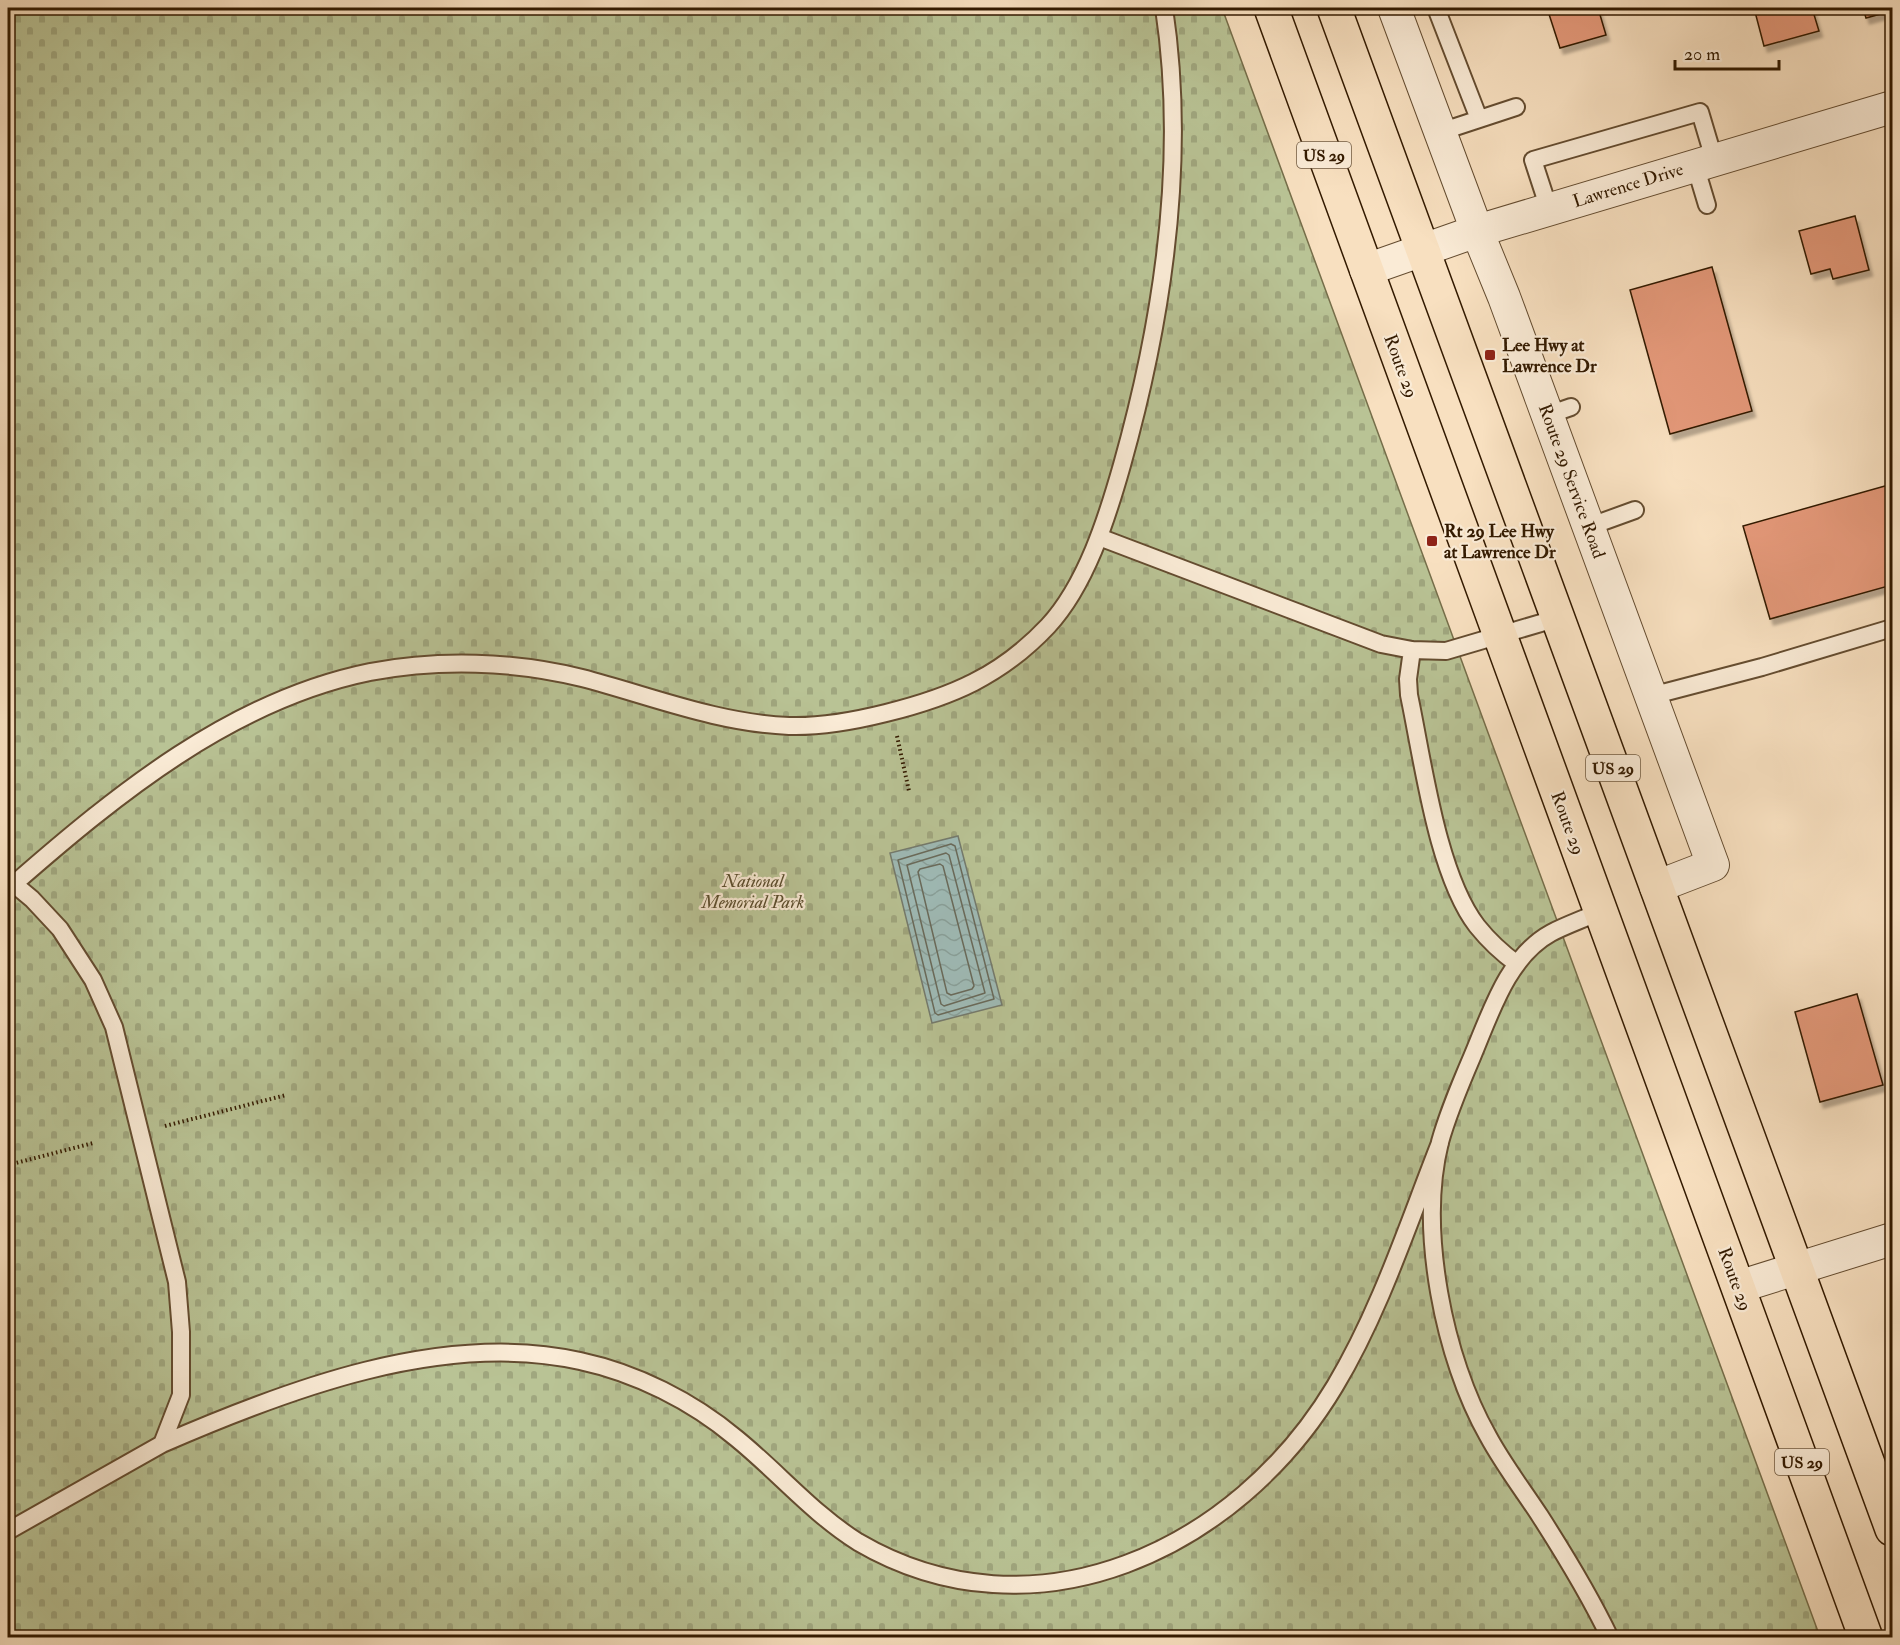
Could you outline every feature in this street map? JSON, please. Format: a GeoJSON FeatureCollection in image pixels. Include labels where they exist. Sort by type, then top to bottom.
{"type":"FeatureCollection","features":[{"type":"Feature","properties":{"kind":"main road","name":"Route 29"},"geometry":{"type":"LineString","coordinates":[[1271,8],[1866,1638]]}},
{"type":"Feature","properties":{"kind":"main road","name":"US 29"},"geometry":{"type":"LineString","coordinates":[[1334,8],[1421,250],[1893,1529]]}},
{"type":"Feature","properties":{"kind":"street","name":"Route 29 Service Road"},"geometry":{"type":"LineString","coordinates":[[1394,8],[1477,231],[1559,411],[1588,527],[1713,865],[1656,887]]}},
{"type":"Feature","properties":{"kind":"street","name":"Lawrence Drive"},"geometry":{"type":"LineString","coordinates":[[1366,270],[1477,231],[1893,107]]}},
{"type":"Feature","properties":{"kind":"street"},"geometry":{"type":"LineString","coordinates":[[1737,1287],[1893,1239]]}},
{"type":"Feature","properties":{"kind":"lane"},"geometry":{"type":"LineString","coordinates":[[162,1444],[181,1395],[181,1332],[177,1282],[114,1027],[93,980],[60,929],[32,899],[11,881],[84,822],[163,765],[257,711],[305,690],[369,673],[433,664],[490,664],[551,671],[667,705],[741,722],[793,726],[849,722],[932,702],[977,682],[1018,655],[1051,622],[1072,591],[1099,537],[1111,506],[1140,402],[1158,306],[1169,210],[1173,119],[1164,8]]}},
{"type":"Feature","properties":{"kind":"lane"},"geometry":{"type":"LineString","coordinates":[[1436,8],[1479,119]]}},
{"type":"Feature","properties":{"kind":"lane"},"geometry":{"type":"LineString","coordinates":[[1440,132],[1516,107]]}},
{"type":"Feature","properties":{"kind":"lane"},"geometry":{"type":"LineString","coordinates":[[1549,209],[1533,160],[1700,112],[1707,205]]}},
{"type":"Feature","properties":{"kind":"lane"},"geometry":{"type":"LineString","coordinates":[[1588,527],[1635,510]]}},
{"type":"Feature","properties":{"kind":"lane"},"geometry":{"type":"LineString","coordinates":[[1099,537],[1381,644],[1412,650],[1446,651],[1500,637],[1558,618]]}},
{"type":"Feature","properties":{"kind":"lane"},"geometry":{"type":"LineString","coordinates":[[1651,696],[1762,667],[1893,628]]}},
{"type":"Feature","properties":{"kind":"lane"},"geometry":{"type":"LineString","coordinates":[[1412,650],[1409,695],[1437,830],[1459,896],[1482,932],[1495,947],[1517,964]]}},
{"type":"Feature","properties":{"kind":"lane"},"geometry":{"type":"LineString","coordinates":[[8,1531],[162,1444],[233,1413],[387,1367],[466,1353],[522,1353],[580,1361],[636,1378],[688,1404],[735,1437],[811,1508],[858,1541],[904,1566],[957,1582],[1006,1588],[1064,1584],[1113,1571],[1160,1552],[1204,1525],[1262,1478],[1300,1436],[1334,1388],[1363,1335],[1440,1143],[1461,1081],[1497,999],[1517,964],[1549,934],[1600,911]]}},
{"type":"Feature","properties":{"kind":"lane"},"geometry":{"type":"LineString","coordinates":[[1440,1143],[1434,1190],[1434,1262],[1446,1330],[1463,1385],[1488,1437],[1542,1519],[1611,1638]]}},
{"type":"Feature","properties":{"kind":"path"},"geometry":{"type":"LineString","coordinates":[[900,748],[909,791]]}},
{"type":"Feature","properties":{"kind":"path"},"geometry":{"type":"LineString","coordinates":[[155,1128],[286,1095]]}},
{"type":"Feature","properties":{"kind":"path"},"geometry":{"type":"LineString","coordinates":[[8,1165],[93,1143]]}},
{"type":"Feature","properties":{"kind":"green space","name":"National Memorial Park"},"geometry":{"type":"Polygon","coordinates":[[[8,8],[1222,8],[1820,1637],[8,1638],[8,8]]]}},
{"type":"Feature","properties":{"kind":"water"},"geometry":{"type":"Polygon","coordinates":[[[958,836],[1002,1005],[932,1023],[890,853],[958,836]]]}},
{"type":"Feature","properties":{"kind":"building"},"geometry":{"type":"Polygon","coordinates":[[[1547,8],[1598,8],[1606,35],[1560,48],[1547,8]]]}},
{"type":"Feature","properties":{"kind":"building"},"geometry":{"type":"Polygon","coordinates":[[[1754,8],[1812,8],[1819,31],[1764,46],[1754,8]]]}},
{"type":"Feature","properties":{"kind":"building"},"geometry":{"type":"Polygon","coordinates":[[[1863,8],[1892,8],[1892,11],[1866,18],[1863,8]]]}},
{"type":"Feature","properties":{"kind":"building"},"geometry":{"type":"Polygon","coordinates":[[[1855,216],[1869,270],[1833,279],[1830,269],[1811,274],[1799,231],[1855,216]]]}},
{"type":"Feature","properties":{"kind":"building"},"geometry":{"type":"Polygon","coordinates":[[[1712,267],[1752,411],[1670,434],[1630,290],[1712,267]]]}},
{"type":"Feature","properties":{"kind":"building"},"geometry":{"type":"Polygon","coordinates":[[[1892,484],[1892,585],[1770,619],[1743,526],[1892,484]]]}},
{"type":"Feature","properties":{"kind":"building"},"geometry":{"type":"Polygon","coordinates":[[[1857,994],[1883,1085],[1820,1102],[1795,1012],[1857,994]]]}},
{"type":"Feature","properties":{"kind":"place","name":"Lee Hwy at Lawrence Dr"},"geometry":{"type":"Point","coordinates":[1490,355]}},
{"type":"Feature","properties":{"kind":"place","name":"Rt 29 Lee Hwy at Lawrence Dr"},"geometry":{"type":"Point","coordinates":[1432,541]}}]}
